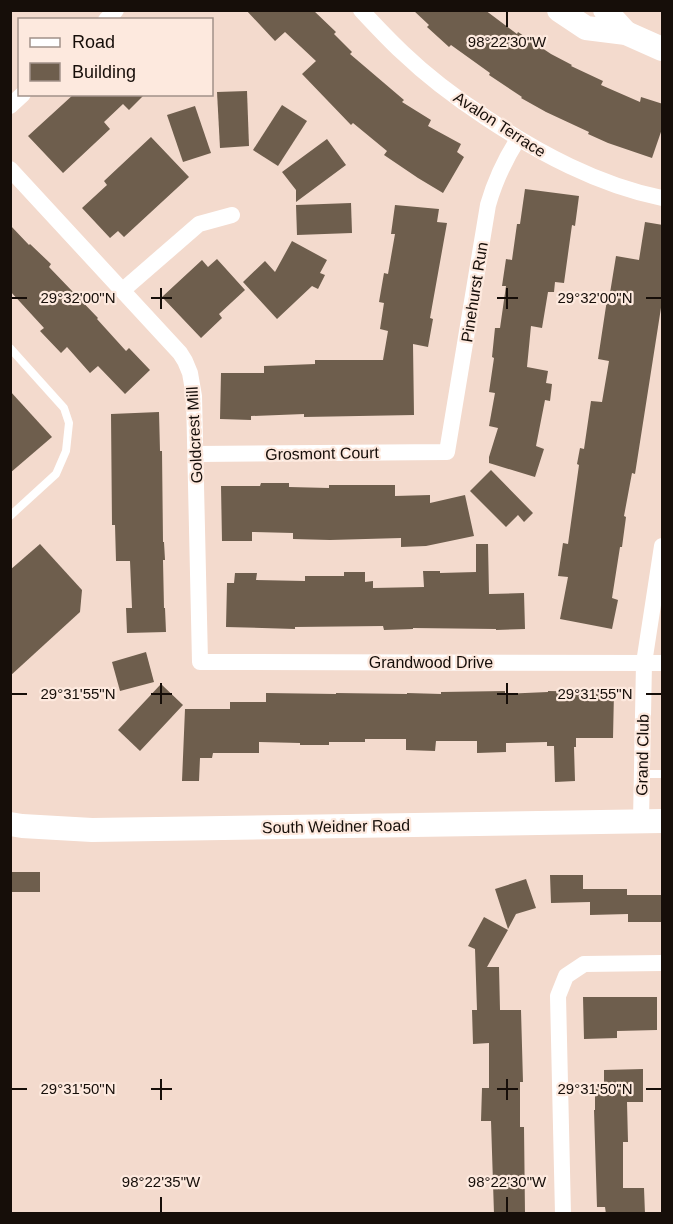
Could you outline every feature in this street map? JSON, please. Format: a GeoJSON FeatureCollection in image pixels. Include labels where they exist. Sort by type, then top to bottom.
{"type":"FeatureCollection","features":[{"type":"Feature","properties":{"kind":"main road"},"geometry":{"type":"LineString","coordinates":[[559,10],[586,28],[626,33],[663,49]]}},
{"type":"Feature","properties":{"kind":"main road"},"geometry":{"type":"LineString","coordinates":[[605,10],[626,33]]}},
{"type":"Feature","properties":{"kind":"main road","name":"South Weidner Road"},"geometry":{"type":"LineString","coordinates":[[10,824],[92,830],[652,821]]}},
{"type":"Feature","properties":{"kind":"street","name":"Avalon Terrace"},"geometry":{"type":"LineString","coordinates":[[361,10],[404,54],[435,81],[518,139],[587,174],[622,187],[663,198]]}},
{"type":"Feature","properties":{"kind":"street","name":"Pinehurst Run"},"geometry":{"type":"LineString","coordinates":[[447,452],[488,204],[494,183],[518,139]]}},
{"type":"Feature","properties":{"kind":"street","name":"Goldcrest Mill"},"geometry":{"type":"LineString","coordinates":[[10,169],[180,353],[190,373],[194,396],[200,662]]}},
{"type":"Feature","properties":{"kind":"street"},"geometry":{"type":"LineString","coordinates":[[123,290],[198,224],[232,215]]}},
{"type":"Feature","properties":{"kind":"street","name":"Grosmont Court"},"geometry":{"type":"LineString","coordinates":[[196,454],[447,452]]}},
{"type":"Feature","properties":{"kind":"street","name":"Grand Club"},"geometry":{"type":"LineString","coordinates":[[652,821],[642,774],[644,663],[663,546]]}},
{"type":"Feature","properties":{"kind":"street","name":"Grandwood Drive"},"geometry":{"type":"LineString","coordinates":[[200,662],[663,663]]}},
{"type":"Feature","properties":{"kind":"street"},"geometry":{"type":"LineString","coordinates":[[563,1214],[558,996],[566,976],[584,964],[663,963]]}},
{"type":"Feature","properties":{"kind":"lane"},"geometry":{"type":"LineString","coordinates":[[10,348],[64,408],[69,423],[66,451],[56,474],[10,516]]}},
{"type":"Feature","properties":{"kind":"lane"},"geometry":{"type":"LineString","coordinates":[[642,774],[663,774]]}},
{"type":"Feature","properties":{"kind":"building"},"geometry":{"type":"Polygon","coordinates":[[[246,10],[313,10],[336,32],[334,34],[352,52],[350,54],[404,100],[402,102],[431,120],[428,126],[461,144],[457,152],[464,157],[443,193],[384,155],[387,151],[353,123],[351,125],[302,74],[316,61],[285,32],[275,41],[246,10]]]}},
{"type":"Feature","properties":{"kind":"building"},"geometry":{"type":"Polygon","coordinates":[[[413,10],[485,10],[517,34],[518,32],[571,66],[603,81],[601,85],[640,102],[641,97],[663,104],[663,126],[652,158],[588,134],[589,132],[521,98],[451,45],[449,47],[427,27],[429,25],[413,10]]]}},
{"type":"Feature","properties":{"kind":"building"},"geometry":{"type":"Polygon","coordinates":[[[247,91],[249,146],[220,148],[217,92],[247,91]]]}},
{"type":"Feature","properties":{"kind":"building"},"geometry":{"type":"Polygon","coordinates":[[[72,96],[143,96],[129,110],[123,104],[104,122],[110,129],[63,173],[28,136],[72,96]]]}},
{"type":"Feature","properties":{"kind":"building"},"geometry":{"type":"Polygon","coordinates":[[[282,105],[307,121],[278,166],[253,150],[282,105]]]}},
{"type":"Feature","properties":{"kind":"building"},"geometry":{"type":"Polygon","coordinates":[[[195,106],[211,153],[183,162],[167,115],[195,106]]]}},
{"type":"Feature","properties":{"kind":"building"},"geometry":{"type":"Polygon","coordinates":[[[151,137],[189,177],[124,237],[118,231],[110,238],[82,208],[107,185],[104,181],[151,137]]]}},
{"type":"Feature","properties":{"kind":"building"},"geometry":{"type":"Polygon","coordinates":[[[327,139],[346,165],[296,202],[296,190],[282,172],[327,139]]]}},
{"type":"Feature","properties":{"kind":"building"},"geometry":{"type":"Polygon","coordinates":[[[525,189],[579,196],[575,226],[572,225],[564,283],[555,282],[554,292],[548,292],[542,328],[531,326],[527,367],[548,371],[546,383],[552,384],[550,401],[545,400],[536,446],[544,449],[535,477],[489,463],[498,428],[489,426],[495,393],[489,392],[494,358],[492,357],[495,328],[500,328],[506,286],[502,286],[506,259],[512,260],[525,189]]]}},
{"type":"Feature","properties":{"kind":"building"},"geometry":{"type":"Polygon","coordinates":[[[351,203],[352,233],[297,235],[296,205],[351,203]]]}},
{"type":"Feature","properties":{"kind":"building"},"geometry":{"type":"Polygon","coordinates":[[[395,205],[439,209],[437,222],[447,223],[430,318],[433,319],[428,347],[413,344],[414,415],[304,417],[304,414],[251,416],[251,420],[220,419],[221,373],[264,373],[264,366],[315,364],[315,360],[383,360],[388,331],[380,329],[384,303],[379,302],[384,273],[388,274],[395,234],[391,234],[395,205]]]}},
{"type":"Feature","properties":{"kind":"building"},"geometry":{"type":"Polygon","coordinates":[[[645,222],[663,225],[663,295],[635,474],[632,473],[624,516],[626,517],[622,547],[620,547],[612,598],[618,600],[612,629],[560,619],[568,577],[558,576],[563,543],[568,544],[579,465],[577,464],[580,448],[584,449],[591,401],[602,402],[609,361],[598,359],[616,256],[639,260],[645,222]]]}},
{"type":"Feature","properties":{"kind":"building"},"geometry":{"type":"Polygon","coordinates":[[[10,225],[51,264],[49,267],[126,351],[129,348],[150,370],[125,394],[98,366],[90,373],[67,347],[61,353],[40,331],[44,328],[10,291],[10,225]]]}},
{"type":"Feature","properties":{"kind":"building"},"geometry":{"type":"Polygon","coordinates":[[[292,241],[327,260],[320,273],[325,275],[318,289],[312,286],[277,319],[243,282],[265,261],[275,272],[292,241]]]}},
{"type":"Feature","properties":{"kind":"building"},"geometry":{"type":"Polygon","coordinates":[[[217,259],[245,290],[219,314],[222,318],[201,338],[162,297],[202,260],[208,267],[217,259]]]}},
{"type":"Feature","properties":{"kind":"building"},"geometry":{"type":"Polygon","coordinates":[[[10,391],[52,437],[10,473],[10,391]]]}},
{"type":"Feature","properties":{"kind":"building"},"geometry":{"type":"Polygon","coordinates":[[[159,412],[166,632],[127,633],[126,608],[132,608],[130,561],[116,561],[115,525],[112,525],[111,414],[159,412]]]}},
{"type":"Feature","properties":{"kind":"building"},"geometry":{"type":"Polygon","coordinates":[[[491,470],[533,513],[524,522],[518,515],[506,527],[470,491],[491,470]]]}},
{"type":"Feature","properties":{"kind":"building"},"geometry":{"type":"Polygon","coordinates":[[[261,483],[289,483],[289,487],[329,488],[329,485],[395,485],[395,496],[430,495],[430,503],[465,495],[474,536],[426,546],[401,547],[401,538],[293,539],[293,533],[252,532],[252,541],[222,541],[221,486],[260,486],[261,483]]]}},
{"type":"Feature","properties":{"kind":"building"},"geometry":{"type":"Polygon","coordinates":[[[40,544],[82,590],[80,612],[10,676],[10,570],[40,544]]]}},
{"type":"Feature","properties":{"kind":"building"},"geometry":{"type":"Polygon","coordinates":[[[476,544],[488,544],[489,594],[524,593],[525,629],[384,630],[383,626],[295,627],[295,629],[226,627],[227,583],[234,583],[235,573],[257,573],[256,580],[305,581],[305,576],[344,576],[344,572],[365,572],[365,582],[373,581],[373,588],[424,587],[423,571],[476,572],[476,544]]]}},
{"type":"Feature","properties":{"kind":"building"},"geometry":{"type":"Polygon","coordinates":[[[146,652],[154,682],[120,691],[112,662],[146,652]]]}},
{"type":"Feature","properties":{"kind":"building"},"geometry":{"type":"Polygon","coordinates":[[[161,684],[183,705],[140,751],[118,730],[161,684]]]}},
{"type":"Feature","properties":{"kind":"building"},"geometry":{"type":"Polygon","coordinates":[[[505,691],[505,694],[548,691],[614,692],[613,738],[576,738],[575,781],[555,782],[554,746],[547,746],[547,742],[506,743],[506,752],[477,753],[477,741],[436,741],[435,751],[406,750],[406,739],[365,739],[365,742],[329,742],[329,745],[259,742],[259,753],[213,753],[212,758],[200,758],[199,781],[182,781],[185,709],[230,709],[230,702],[266,702],[266,693],[441,694],[441,692],[505,691]]]}},
{"type":"Feature","properties":{"kind":"building"},"geometry":{"type":"Polygon","coordinates":[[[10,872],[40,872],[40,892],[10,892],[10,872]]]}},
{"type":"Feature","properties":{"kind":"building"},"geometry":{"type":"Polygon","coordinates":[[[550,875],[583,875],[583,889],[627,889],[627,895],[662,895],[662,922],[628,922],[628,914],[590,915],[590,902],[551,903],[550,875]]]}},
{"type":"Feature","properties":{"kind":"building"},"geometry":{"type":"Polygon","coordinates":[[[526,879],[536,908],[516,914],[508,929],[495,889],[526,879]]]}},
{"type":"Feature","properties":{"kind":"building"},"geometry":{"type":"Polygon","coordinates":[[[484,917],[508,930],[487,967],[499,967],[500,1010],[521,1010],[523,1082],[520,1082],[520,1127],[524,1127],[525,1214],[494,1214],[491,1121],[481,1121],[482,1088],[489,1088],[489,1043],[473,1044],[472,1010],[477,1010],[475,949],[468,946],[484,917]]]}},
{"type":"Feature","properties":{"kind":"building"},"geometry":{"type":"Polygon","coordinates":[[[583,997],[657,997],[657,1030],[617,1031],[617,1038],[584,1039],[583,997]]]}},
{"type":"Feature","properties":{"kind":"building"},"geometry":{"type":"Polygon","coordinates":[[[643,1069],[643,1102],[627,1102],[628,1142],[623,1142],[623,1188],[644,1188],[645,1214],[606,1214],[605,1207],[597,1207],[595,1085],[604,1085],[604,1070],[643,1069]]]}}]}
